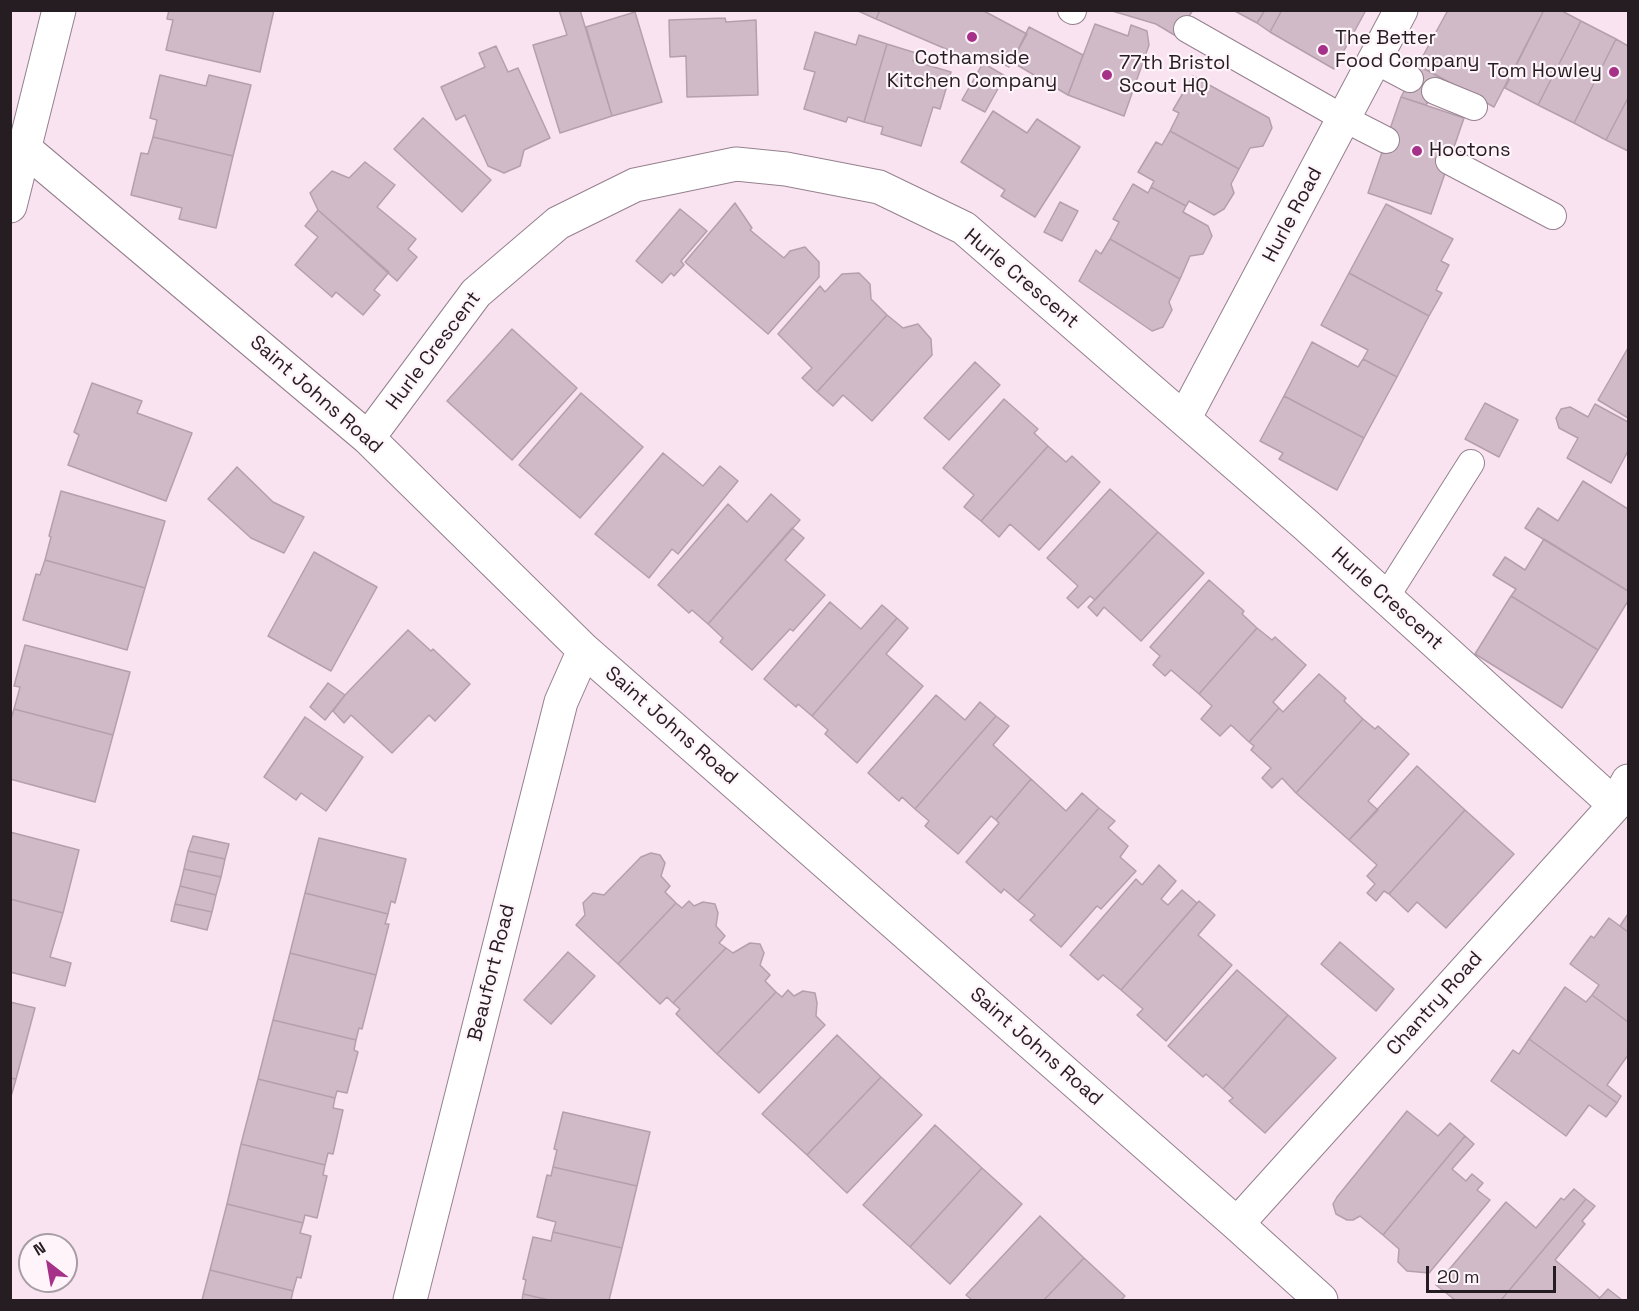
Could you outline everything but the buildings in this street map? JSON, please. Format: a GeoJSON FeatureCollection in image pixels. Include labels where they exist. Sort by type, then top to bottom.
{"type":"FeatureCollection","features":[{"type":"Feature","properties":{"kind":"street"},"geometry":{"type":"LineString","coordinates":[[10,206],[59,10]]}},
{"type":"Feature","properties":{"kind":"street","name":"Hurle Road"},"geometry":{"type":"LineString","coordinates":[[1184,419],[1401,10]]}},
{"type":"Feature","properties":{"kind":"street","name":"Saint Johns Road"},"geometry":{"type":"LineString","coordinates":[[26,149],[368,438],[584,650],[1321,1300]]}},
{"type":"Feature","properties":{"kind":"street","name":"Hurle Crescent"},"geometry":{"type":"LineString","coordinates":[[368,438],[476,293],[558,223],[635,185],[736,164],[786,168],[879,188],[964,228],[1386,597],[1622,793]]}},
{"type":"Feature","properties":{"kind":"street","name":"Beaufort Road"},"geometry":{"type":"LineString","coordinates":[[410,1300],[561,702],[584,650]]}},
{"type":"Feature","properties":{"kind":"street","name":"Chantry Road"},"geometry":{"type":"LineString","coordinates":[[1237,1224],[1622,793]]}},
{"type":"Feature","properties":{"kind":"lane"},"geometry":{"type":"LineString","coordinates":[[1186,29],[1344,119],[1386,140]]}},
{"type":"Feature","properties":{"kind":"lane"},"geometry":{"type":"LineString","coordinates":[[1374,60],[1410,79]]}},
{"type":"Feature","properties":{"kind":"lane"},"geometry":{"type":"LineString","coordinates":[[1435,91],[1474,107]]}},
{"type":"Feature","properties":{"kind":"lane"},"geometry":{"type":"LineString","coordinates":[[1449,161],[1553,216]]}},
{"type":"Feature","properties":{"kind":"lane"},"geometry":{"type":"LineString","coordinates":[[1386,597],[1471,463]]}},
{"type":"Feature","properties":{"kind":"place","name":"Cothamside Kitchen Company"},"geometry":{"type":"Point","coordinates":[972,37]}},
{"type":"Feature","properties":{"kind":"place","name":"The Better Food Company"},"geometry":{"type":"Point","coordinates":[1323,50]}},
{"type":"Feature","properties":{"kind":"place","name":"Tom Howley"},"geometry":{"type":"Point","coordinates":[1614,72]}},
{"type":"Feature","properties":{"kind":"place","name":"77th Bristol Scout HQ"},"geometry":{"type":"Point","coordinates":[1107,75]}},
{"type":"Feature","properties":{"kind":"place","name":"Hootons"},"geometry":{"type":"Point","coordinates":[1417,151]}}]}
